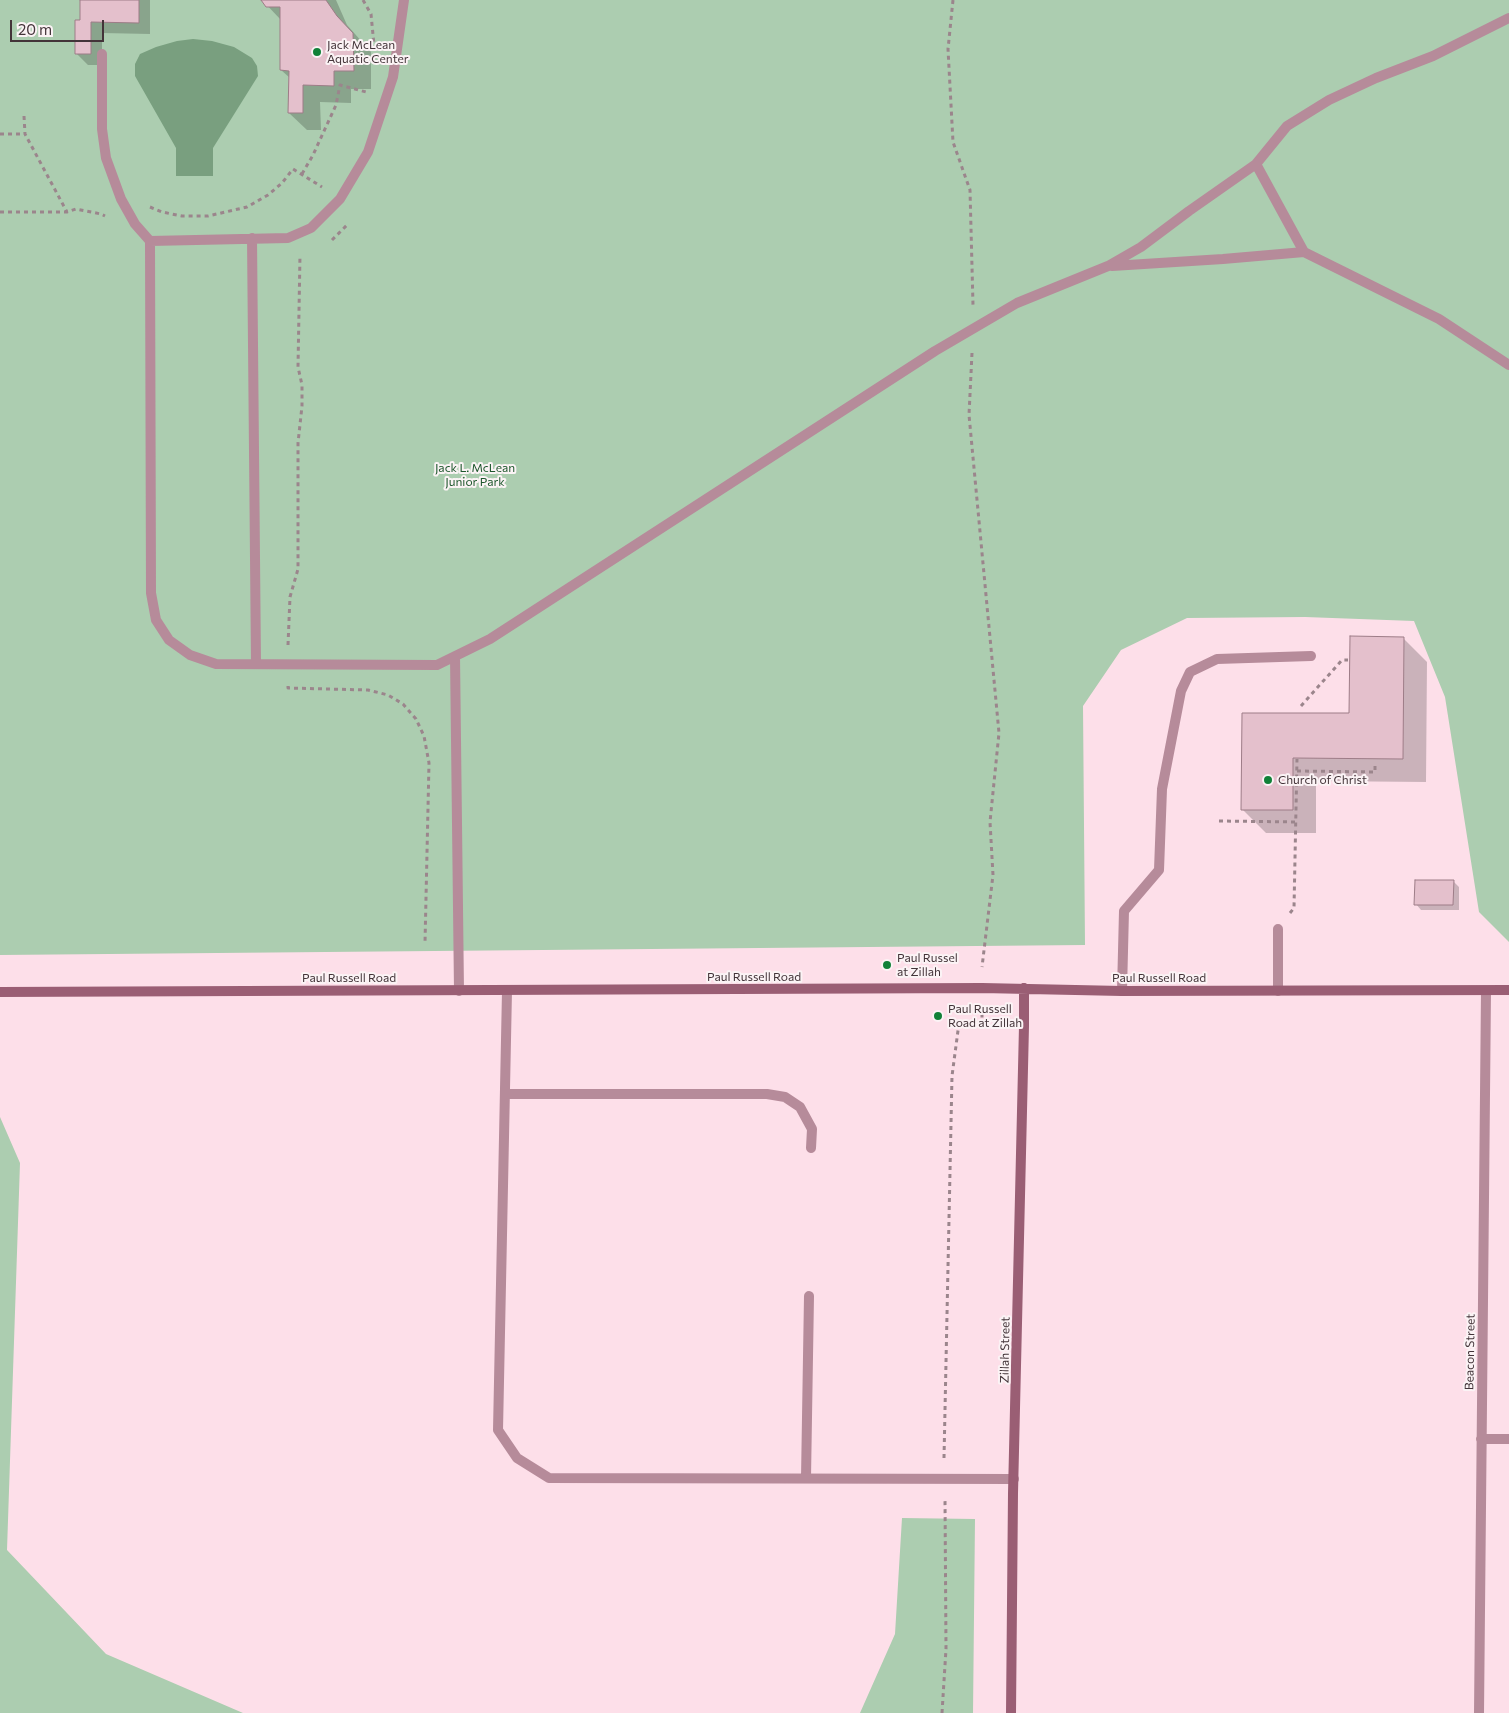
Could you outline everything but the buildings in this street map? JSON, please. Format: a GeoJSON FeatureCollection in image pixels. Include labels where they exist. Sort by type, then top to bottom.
{"type":"FeatureCollection","features":[{"type":"Feature","properties":{"kind":"street"},"geometry":{"type":"LineString","coordinates":[[150,241],[288,238],[311,228],[340,199],[368,152],[393,77],[404,0]]}},
{"type":"Feature","properties":{"kind":"street"},"geometry":{"type":"LineString","coordinates":[[102,54],[102,129],[106,158],[121,199],[135,224],[150,241],[151,593],[156,620],[169,640],[190,655],[216,664],[437,665],[490,639],[973,328],[1017,303],[1108,266],[1141,247],[1256,164],[1287,126],[1329,100],[1376,78],[1433,56],[1509,18]]}},
{"type":"Feature","properties":{"kind":"street"},"geometry":{"type":"LineString","coordinates":[[1256,164],[1304,252]]}},
{"type":"Feature","properties":{"kind":"street"},"geometry":{"type":"LineString","coordinates":[[252,238],[256,664]]}},
{"type":"Feature","properties":{"kind":"street"},"geometry":{"type":"LineString","coordinates":[[1108,266],[1304,252],[1439,319],[1509,365]]}},
{"type":"Feature","properties":{"kind":"street"},"geometry":{"type":"LineString","coordinates":[[455,656],[459,990]]}},
{"type":"Feature","properties":{"kind":"street"},"geometry":{"type":"LineString","coordinates":[[1122,991],[1124,911],[1159,870],[1162,789],[1181,692],[1190,672],[1217,660],[1311,656]]}},
{"type":"Feature","properties":{"kind":"street"},"geometry":{"type":"LineString","coordinates":[[1278,929],[1278,990]]}},
{"type":"Feature","properties":{"kind":"street","name":"Paul Russell Road"},"geometry":{"type":"LineString","coordinates":[[0,992],[1024,988],[1122,991],[1509,990]]}},
{"type":"Feature","properties":{"kind":"street","name":"Zillah Street"},"geometry":{"type":"LineString","coordinates":[[1011,1713],[1024,988]]}},
{"type":"Feature","properties":{"kind":"street"},"geometry":{"type":"LineString","coordinates":[[507,990],[498,1430],[517,1458],[549,1478],[1014,1479]]}},
{"type":"Feature","properties":{"kind":"street","name":"Beacon Street"},"geometry":{"type":"LineString","coordinates":[[1479,1713],[1486,990]]}},
{"type":"Feature","properties":{"kind":"street"},"geometry":{"type":"LineString","coordinates":[[505,1094],[767,1094],[786,1097],[800,1107],[812,1129],[812,1148]]}},
{"type":"Feature","properties":{"kind":"street"},"geometry":{"type":"LineString","coordinates":[[806,1478],[809,1296]]}},
{"type":"Feature","properties":{"kind":"street"},"geometry":{"type":"LineString","coordinates":[[1481,1439],[1509,1439]]}},
{"type":"Feature","properties":{"kind":"path"},"geometry":{"type":"LineString","coordinates":[[364,0],[371,14],[374,53]]}},
{"type":"Feature","properties":{"kind":"path"},"geometry":{"type":"LineString","coordinates":[[953,0],[948,50],[953,142],[970,190],[973,328],[969,415],[999,733],[990,822],[993,875],[982,966]]}},
{"type":"Feature","properties":{"kind":"path"},"geometry":{"type":"LineString","coordinates":[[302,174],[336,105],[340,85],[366,92],[368,85]]}},
{"type":"Feature","properties":{"kind":"path"},"geometry":{"type":"LineString","coordinates":[[24,116],[25,134],[67,212]]}},
{"type":"Feature","properties":{"kind":"path"},"geometry":{"type":"LineString","coordinates":[[0,134],[25,134]]}},
{"type":"Feature","properties":{"kind":"path"},"geometry":{"type":"LineString","coordinates":[[101,214],[142,204],[162,212],[182,216],[208,216],[247,207],[268,195],[294,169],[358,211],[336,238],[327,242]]}},
{"type":"Feature","properties":{"kind":"path"},"geometry":{"type":"LineString","coordinates":[[0,212],[67,212],[76,209],[101,214],[108,218]]}},
{"type":"Feature","properties":{"kind":"path"},"geometry":{"type":"LineString","coordinates":[[306,252],[300,254],[298,367],[302,406],[298,443],[298,569],[290,597],[288,688],[368,690],[388,695],[403,704],[416,719],[424,736],[429,763],[425,943]]}},
{"type":"Feature","properties":{"kind":"path"},"geometry":{"type":"LineString","coordinates":[[1301,706],[1342,660],[1348,660]]}},
{"type":"Feature","properties":{"kind":"path"},"geometry":{"type":"LineString","coordinates":[[1278,929],[1294,908],[1297,759]]}},
{"type":"Feature","properties":{"kind":"path"},"geometry":{"type":"LineString","coordinates":[[1297,770],[1375,772],[1375,766]]}},
{"type":"Feature","properties":{"kind":"path"},"geometry":{"type":"LineString","coordinates":[[1219,821],[1297,822]]}},
{"type":"Feature","properties":{"kind":"path"},"geometry":{"type":"LineString","coordinates":[[942,1713],[946,1649],[944,1478],[952,1076],[959,1022],[982,1023]]}},
{"type":"Feature","properties":{"kind":"green space","name":"Jack L. McLean Junior Park"},"geometry":{"type":"Polygon","coordinates":[[[0,0],[1509,0],[1509,942],[1479,912],[1445,697],[1414,621],[1305,617],[1187,618],[1121,650],[1083,706],[1085,945],[0,955],[0,0]]]}},
{"type":"Feature","properties":{"kind":"green space"},"geometry":{"type":"Polygon","coordinates":[[[0,1117],[20,1163],[7,1550],[106,1654],[243,1713],[0,1713],[0,1117]]]}},
{"type":"Feature","properties":{"kind":"green space"},"geometry":{"type":"Polygon","coordinates":[[[902,1518],[975,1519],[973,1713],[860,1713],[895,1634],[902,1518]]]}},
{"type":"Feature","properties":{"kind":"shaded area"},"geometry":{"type":"Polygon","coordinates":[[[193,39],[212,41],[234,47],[252,58],[257,66],[258,76],[213,148],[213,176],[176,176],[176,148],[135,76],[135,64],[140,54],[177,41],[193,39]]]}},
{"type":"Feature","properties":{"kind":"place","name":"Jack McLean Aquatic Center"},"geometry":{"type":"Point","coordinates":[317,52]}},
{"type":"Feature","properties":{"kind":"place","name":"Church of Christ"},"geometry":{"type":"Point","coordinates":[1268,780]}},
{"type":"Feature","properties":{"kind":"place","name":"Paul Russel at Zillah"},"geometry":{"type":"Point","coordinates":[887,965]}},
{"type":"Feature","properties":{"kind":"place","name":"Paul Russell Road at Zillah"},"geometry":{"type":"Point","coordinates":[938,1016]}}]}
